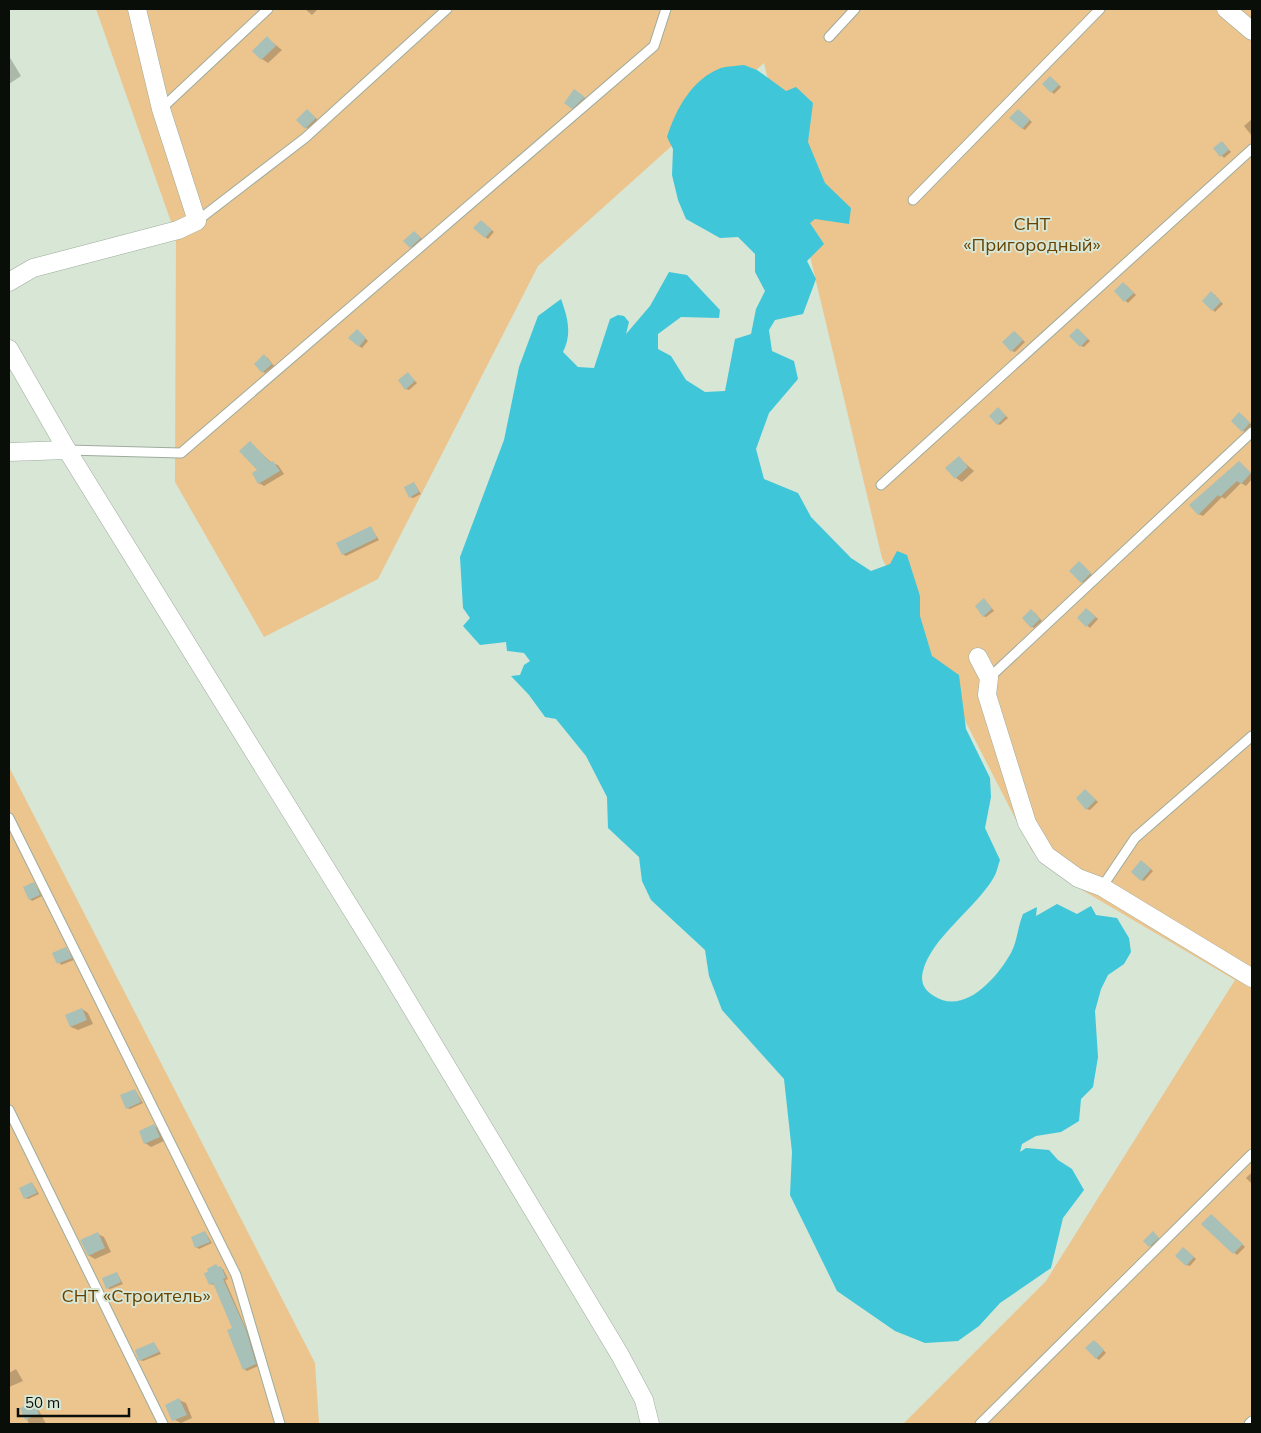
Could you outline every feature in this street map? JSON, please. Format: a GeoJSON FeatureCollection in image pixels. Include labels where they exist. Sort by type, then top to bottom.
{"type":"FeatureCollection","features":[{"type":"Feature","properties":{"kind":"street"},"geometry":{"type":"LineString","coordinates":[[9,282],[33,268],[178,230],[197,221],[161,109],[137,9]]}},
{"type":"Feature","properties":{"kind":"street"},"geometry":{"type":"LineString","coordinates":[[1226,9],[1252,31]]}},
{"type":"Feature","properties":{"kind":"street"},"geometry":{"type":"LineString","coordinates":[[9,349],[67,450],[384,962],[620,1355],[644,1400],[650,1424]]}},
{"type":"Feature","properties":{"kind":"street"},"geometry":{"type":"LineString","coordinates":[[9,452],[67,450]]}},
{"type":"Feature","properties":{"kind":"street"},"geometry":{"type":"LineString","coordinates":[[978,658],[990,678],[987,695],[1027,823],[1046,856],[1078,878],[1102,887],[1252,978]]}},
{"type":"Feature","properties":{"kind":"lane"},"geometry":{"type":"LineString","coordinates":[[161,109],[268,9]]}},
{"type":"Feature","properties":{"kind":"lane"},"geometry":{"type":"LineString","coordinates":[[197,221],[305,138],[447,9]]}},
{"type":"Feature","properties":{"kind":"lane"},"geometry":{"type":"LineString","coordinates":[[67,450],[181,452],[654,46],[666,9]]}},
{"type":"Feature","properties":{"kind":"lane"},"geometry":{"type":"LineString","coordinates":[[829,37],[855,9]]}},
{"type":"Feature","properties":{"kind":"lane"},"geometry":{"type":"LineString","coordinates":[[913,200],[1100,9]]}},
{"type":"Feature","properties":{"kind":"lane"},"geometry":{"type":"LineString","coordinates":[[881,485],[1252,149]]}},
{"type":"Feature","properties":{"kind":"lane"},"geometry":{"type":"LineString","coordinates":[[990,678],[1252,432]]}},
{"type":"Feature","properties":{"kind":"lane"},"geometry":{"type":"LineString","coordinates":[[1102,887],[1134,838],[1252,736]]}},
{"type":"Feature","properties":{"kind":"lane"},"geometry":{"type":"LineString","coordinates":[[9,818],[236,1275],[280,1424]]}},
{"type":"Feature","properties":{"kind":"lane"},"geometry":{"type":"LineString","coordinates":[[9,1110],[162,1424]]}},
{"type":"Feature","properties":{"kind":"lane"},"geometry":{"type":"LineString","coordinates":[[980,1424],[1252,1154]]}},
{"type":"Feature","properties":{"kind":"lane"},"geometry":{"type":"LineString","coordinates":[[1249,1424],[1252,1421]]}},
{"type":"Feature","properties":{"kind":"green space","name":"СНТ «Пригородный»"},"geometry":{"type":"Polygon","coordinates":[[[96,9],[1252,9],[1252,1424],[903,1424],[1046,1281],[1235,980],[1072,884],[1032,851],[882,558],[764,63],[538,266],[378,579],[264,637],[175,482],[176,236],[96,9]]]}},
{"type":"Feature","properties":{"kind":"green space","name":"СНТ «Строитель»"},"geometry":{"type":"Polygon","coordinates":[[[9,767],[315,1363],[319,1424],[9,1424],[9,767]]]}},
{"type":"Feature","properties":{"kind":"water"},"geometry":{"type":"Polygon","coordinates":[[[744,65],[757,70],[786,91],[796,87],[813,103],[808,142],[825,183],[851,208],[849,224],[815,219],[810,223],[824,244],[807,261],[816,279],[803,314],[775,320],[769,330],[772,351],[794,361],[798,379],[769,413],[756,449],[764,479],[798,493],[811,517],[851,558],[871,571],[890,564],[897,551],[907,555],[920,596],[920,616],[932,656],[959,675],[966,729],[990,778],[991,797],[985,828],[1000,860],[997,871],[977,900],[935,947],[923,971],[922,979],[925,988],[934,996],[945,1001],[957,1001],[968,998],[979,991],[997,973],[1011,953],[1023,914],[1037,907],[1036,916],[1057,904],[1077,914],[1091,906],[1096,915],[1117,918],[1129,938],[1131,952],[1124,964],[1108,975],[1101,989],[1095,1011],[1098,1057],[1093,1087],[1081,1099],[1079,1121],[1061,1132],[1036,1136],[1022,1144],[1020,1152],[1026,1148],[1049,1150],[1058,1160],[1072,1169],[1084,1190],[1063,1218],[1051,1268],[1000,1303],[979,1326],[958,1341],[925,1343],[895,1331],[837,1291],[790,1195],[792,1152],[784,1079],[722,1010],[709,976],[705,950],[651,900],[642,881],[639,857],[608,828],[607,797],[586,756],[556,719],[545,717],[529,695],[511,676],[520,675],[524,665],[530,661],[524,653],[507,651],[506,642],[480,645],[463,626],[470,618],[463,608],[460,557],[504,440],[519,367],[538,316],[561,299],[568,326],[566,345],[563,352],[578,367],[594,368],[610,319],[618,315],[624,316],[629,322],[626,334],[650,306],[669,272],[687,275],[720,310],[719,318],[681,317],[658,334],[658,349],[671,356],[686,380],[705,392],[725,391],[735,339],[751,334],[756,309],[765,291],[755,272],[755,254],[738,237],[720,238],[686,219],[678,200],[672,175],[673,149],[667,137],[675,116],[686,96],[702,79],[721,68],[744,65]]]}},
{"type":"Feature","properties":{"kind":"building"},"geometry":{"type":"Polygon","coordinates":[[[267,36],[276,46],[261,60],[252,51],[267,36]]]}},
{"type":"Feature","properties":{"kind":"building"},"geometry":{"type":"Polygon","coordinates":[[[1050,76],[1059,85],[1051,93],[1042,84],[1050,76]]]}},
{"type":"Feature","properties":{"kind":"building"},"geometry":{"type":"Polygon","coordinates":[[[574,89],[585,97],[572,109],[564,103],[574,89]]]}},
{"type":"Feature","properties":{"kind":"building"},"geometry":{"type":"Polygon","coordinates":[[[307,109],[316,118],[305,129],[296,120],[307,109]]]}},
{"type":"Feature","properties":{"kind":"building"},"geometry":{"type":"Polygon","coordinates":[[[1018,109],[1030,120],[1022,129],[1009,118],[1018,109]]]}},
{"type":"Feature","properties":{"kind":"building"},"geometry":{"type":"Polygon","coordinates":[[[1222,141],[1229,150],[1220,157],[1213,148],[1222,141]]]}},
{"type":"Feature","properties":{"kind":"building"},"geometry":{"type":"Polygon","coordinates":[[[481,220],[492,230],[485,238],[473,228],[481,220]]]}},
{"type":"Feature","properties":{"kind":"building"},"geometry":{"type":"Polygon","coordinates":[[[414,231],[421,238],[410,248],[403,241],[414,231]]]}},
{"type":"Feature","properties":{"kind":"building"},"geometry":{"type":"Polygon","coordinates":[[[1123,282],[1134,293],[1124,302],[1114,291],[1123,282]]]}},
{"type":"Feature","properties":{"kind":"building"},"geometry":{"type":"Polygon","coordinates":[[[1211,291],[1221,302],[1212,311],[1202,301],[1211,291]]]}},
{"type":"Feature","properties":{"kind":"building"},"geometry":{"type":"Polygon","coordinates":[[[1077,328],[1088,339],[1080,347],[1069,336],[1077,328]]]}},
{"type":"Feature","properties":{"kind":"building"},"geometry":{"type":"Polygon","coordinates":[[[357,329],[366,338],[359,347],[348,338],[357,329]]]}},
{"type":"Feature","properties":{"kind":"building"},"geometry":{"type":"Polygon","coordinates":[[[1014,331],[1023,340],[1011,352],[1002,342],[1014,331]]]}},
{"type":"Feature","properties":{"kind":"building"},"geometry":{"type":"Polygon","coordinates":[[[264,354],[272,364],[262,373],[254,364],[264,354]]]}},
{"type":"Feature","properties":{"kind":"building"},"geometry":{"type":"Polygon","coordinates":[[[408,372],[415,381],[405,390],[398,380],[408,372]]]}},
{"type":"Feature","properties":{"kind":"building"},"geometry":{"type":"Polygon","coordinates":[[[998,407],[1006,416],[997,425],[989,416],[998,407]]]}},
{"type":"Feature","properties":{"kind":"building"},"geometry":{"type":"Polygon","coordinates":[[[1239,412],[1250,423],[1242,432],[1231,421],[1239,412]]]}},
{"type":"Feature","properties":{"kind":"building"},"geometry":{"type":"Polygon","coordinates":[[[250,441],[270,462],[273,461],[280,471],[258,484],[252,473],[257,470],[239,451],[250,441]]]}},
{"type":"Feature","properties":{"kind":"building"},"geometry":{"type":"Polygon","coordinates":[[[959,456],[968,467],[955,479],[945,468],[959,456]]]}},
{"type":"Feature","properties":{"kind":"building"},"geometry":{"type":"Polygon","coordinates":[[[1239,461],[1251,473],[1241,484],[1237,481],[1220,497],[1218,495],[1198,515],[1189,505],[1239,461]]]}},
{"type":"Feature","properties":{"kind":"building"},"geometry":{"type":"Polygon","coordinates":[[[414,482],[419,492],[409,498],[404,487],[414,482]]]}},
{"type":"Feature","properties":{"kind":"building"},"geometry":{"type":"Polygon","coordinates":[[[371,526],[377,538],[342,555],[336,543],[371,526]]]}},
{"type":"Feature","properties":{"kind":"building"},"geometry":{"type":"Polygon","coordinates":[[[1079,561],[1091,573],[1081,583],[1069,571],[1079,561]]]}},
{"type":"Feature","properties":{"kind":"building"},"geometry":{"type":"Polygon","coordinates":[[[984,598],[992,609],[983,617],[975,606],[984,598]]]}},
{"type":"Feature","properties":{"kind":"building"},"geometry":{"type":"Polygon","coordinates":[[[1086,608],[1096,617],[1086,627],[1077,618],[1086,608]]]}},
{"type":"Feature","properties":{"kind":"building"},"geometry":{"type":"Polygon","coordinates":[[[1031,609],[1040,619],[1031,628],[1022,618],[1031,609]]]}},
{"type":"Feature","properties":{"kind":"building"},"geometry":{"type":"Polygon","coordinates":[[[1085,789],[1096,800],[1086,810],[1076,798],[1085,789]]]}},
{"type":"Feature","properties":{"kind":"building"},"geometry":{"type":"Polygon","coordinates":[[[1141,860],[1151,869],[1141,881],[1131,872],[1141,860]]]}},
{"type":"Feature","properties":{"kind":"building"},"geometry":{"type":"Polygon","coordinates":[[[34,882],[40,895],[29,900],[23,887],[34,882]]]}},
{"type":"Feature","properties":{"kind":"building"},"geometry":{"type":"Polygon","coordinates":[[[66,947],[72,958],[57,964],[52,953],[66,947]]]}},
{"type":"Feature","properties":{"kind":"building"},"geometry":{"type":"Polygon","coordinates":[[[82,1008],[87,1020],[70,1027],[65,1015],[82,1008]]]}},
{"type":"Feature","properties":{"kind":"building"},"geometry":{"type":"Polygon","coordinates":[[[135,1089],[141,1102],[126,1109],[120,1095],[135,1089]]]}},
{"type":"Feature","properties":{"kind":"building"},"geometry":{"type":"Polygon","coordinates":[[[154,1124],[160,1137],[144,1144],[139,1131],[154,1124]]]}},
{"type":"Feature","properties":{"kind":"building"},"geometry":{"type":"Polygon","coordinates":[[[32,1182],[37,1193],[24,1199],[19,1188],[32,1182]]]}},
{"type":"Feature","properties":{"kind":"building"},"geometry":{"type":"Polygon","coordinates":[[[1211,1214],[1243,1244],[1233,1254],[1201,1224],[1211,1214]]]}},
{"type":"Feature","properties":{"kind":"building"},"geometry":{"type":"Polygon","coordinates":[[[205,1231],[210,1242],[195,1248],[191,1237],[205,1231]]]}},
{"type":"Feature","properties":{"kind":"building"},"geometry":{"type":"Polygon","coordinates":[[[1153,1231],[1159,1238],[1149,1247],[1143,1241],[1153,1231]]]}},
{"type":"Feature","properties":{"kind":"building"},"geometry":{"type":"Polygon","coordinates":[[[98,1232],[105,1248],[88,1256],[80,1240],[98,1232]]]}},
{"type":"Feature","properties":{"kind":"building"},"geometry":{"type":"Polygon","coordinates":[[[1183,1247],[1194,1257],[1186,1266],[1175,1256],[1183,1247]]]}},
{"type":"Feature","properties":{"kind":"building"},"geometry":{"type":"Polygon","coordinates":[[[216,1264],[218,1267],[221,1266],[226,1278],[223,1279],[246,1330],[256,1364],[243,1370],[227,1330],[232,1328],[213,1283],[209,1285],[204,1273],[208,1272],[207,1269],[216,1264]]]}},
{"type":"Feature","properties":{"kind":"building"},"geometry":{"type":"Polygon","coordinates":[[[117,1272],[121,1282],[106,1289],[102,1278],[117,1272]]]}},
{"type":"Feature","properties":{"kind":"building"},"geometry":{"type":"Polygon","coordinates":[[[1094,1340],[1104,1350],[1096,1359],[1085,1348],[1094,1340]]]}},
{"type":"Feature","properties":{"kind":"building"},"geometry":{"type":"Polygon","coordinates":[[[154,1342],[159,1352],[139,1361],[135,1350],[154,1342]]]}},
{"type":"Feature","properties":{"kind":"building"},"geometry":{"type":"Polygon","coordinates":[[[179,1398],[187,1415],[172,1421],[165,1405],[179,1398]]]}},
{"type":"Feature","properties":{"kind":"building"},"geometry":{"type":"Polygon","coordinates":[[[34,1402],[39,1414],[25,1420],[20,1408],[34,1402]]]}}]}
